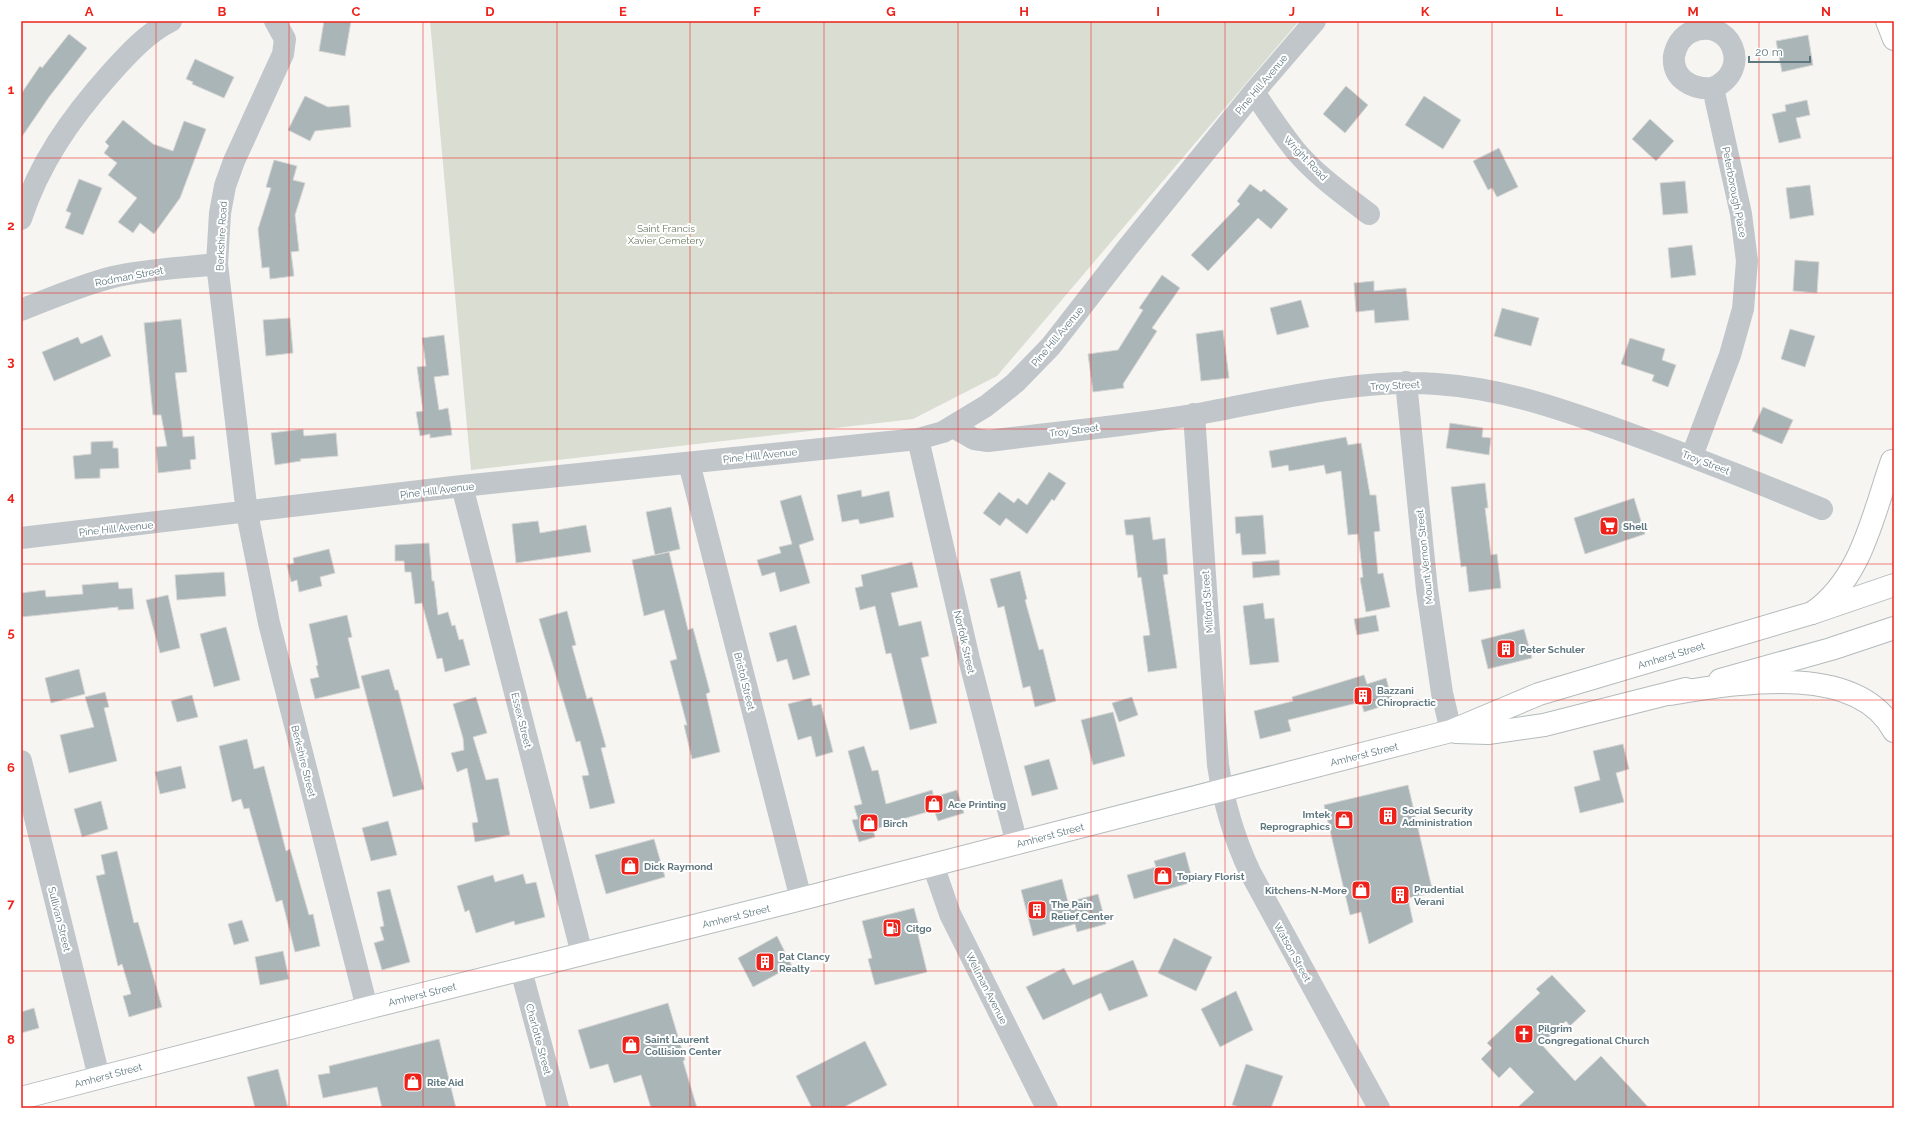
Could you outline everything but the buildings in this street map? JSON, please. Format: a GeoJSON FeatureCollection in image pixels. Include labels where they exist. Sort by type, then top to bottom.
{"type":"FeatureCollection","features":[{"type":"Feature","properties":{"kind":"main road"},"geometry":{"type":"LineString","coordinates":[[1887,21],[1894,39]]}},
{"type":"Feature","properties":{"kind":"main road"},"geometry":{"type":"LineString","coordinates":[[1812,613],[1835,594],[1853,567],[1867,536],[1893,460]]}},
{"type":"Feature","properties":{"kind":"main road","name":"Amherst Street"},"geometry":{"type":"LineString","coordinates":[[21,1098],[367,1008],[1017,844],[1451,731],[1539,694],[1812,613],[1894,585]]}},
{"type":"Feature","properties":{"kind":"main road","name":"Amherst Street"},"geometry":{"type":"LineString","coordinates":[[1451,731],[1488,733],[1525,729],[1563,721],[1669,694],[1814,654],[1894,628]]}},
{"type":"Feature","properties":{"kind":"main road"},"geometry":{"type":"LineString","coordinates":[[1669,694],[1709,688],[1766,683],[1818,684],[1840,690],[1867,703],[1881,714],[1894,731]]}},
{"type":"Feature","properties":{"kind":"street"},"geometry":{"type":"LineString","coordinates":[[21,219],[28,196],[40,172],[52,149],[72,120],[126,56],[144,39],[172,21]]}},
{"type":"Feature","properties":{"kind":"street","name":"Berkshire Road"},"geometry":{"type":"LineString","coordinates":[[246,513],[217,264],[220,213],[225,186],[234,161],[283,54],[285,39],[275,21]]}},
{"type":"Feature","properties":{"kind":"street","name":"Pine Hill Avenue"},"geometry":{"type":"LineString","coordinates":[[21,538],[246,513],[462,486],[918,439],[942,432],[953,427],[986,406],[1016,383],[1051,346],[1128,246],[1254,92],[1315,21]]}},
{"type":"Feature","properties":{"kind":"street","name":"Peterborough Place"},"geometry":{"type":"LineString","coordinates":[[1692,456],[1730,355],[1743,309],[1747,261],[1741,214],[1713,88]]}},
{"type":"Feature","properties":{"kind":"street","name":"Wright Road"},"geometry":{"type":"LineString","coordinates":[[1254,92],[1278,128],[1296,151],[1336,189],[1370,214]]}},
{"type":"Feature","properties":{"kind":"street","name":"Rodman Street"},"geometry":{"type":"LineString","coordinates":[[21,310],[82,286],[115,277],[166,269],[217,264]]}},
{"type":"Feature","properties":{"kind":"street","name":"Troy Street"},"geometry":{"type":"LineString","coordinates":[[953,427],[974,439],[988,441],[1194,414],[1344,388],[1406,382],[1440,384],[1516,396],[1551,406],[1692,456],[1822,509]]}},
{"type":"Feature","properties":{"kind":"street","name":"Mount Vernon Street"},"geometry":{"type":"LineString","coordinates":[[1406,382],[1427,590],[1442,693],[1451,731]]}},
{"type":"Feature","properties":{"kind":"street","name":"Milford Street"},"geometry":{"type":"LineString","coordinates":[[1194,414],[1218,757],[1222,790]]}},
{"type":"Feature","properties":{"kind":"street","name":"Norfolk Street"},"geometry":{"type":"LineString","coordinates":[[918,439],[970,666],[1017,844]]}},
{"type":"Feature","properties":{"kind":"street","name":"Bristol Street"},"geometry":{"type":"LineString","coordinates":[[689,463],[801,899]]}},
{"type":"Feature","properties":{"kind":"street","name":"Essex Street"},"geometry":{"type":"LineString","coordinates":[[462,486],[582,954]]}},
{"type":"Feature","properties":{"kind":"street","name":"Berkshire Street"},"geometry":{"type":"LineString","coordinates":[[246,513],[269,623],[367,1008]]}},
{"type":"Feature","properties":{"kind":"street","name":"Sullivan Street"},"geometry":{"type":"LineString","coordinates":[[21,761],[99,1077]]}},
{"type":"Feature","properties":{"kind":"street","name":"Watson Street"},"geometry":{"type":"LineString","coordinates":[[1222,790],[1232,832],[1250,872],[1379,1108]]}},
{"type":"Feature","properties":{"kind":"street","name":"Wellman Avenue"},"geometry":{"type":"LineString","coordinates":[[933,865],[950,914],[1047,1108]]}},
{"type":"Feature","properties":{"kind":"street","name":"Charlotte Street"},"geometry":{"type":"LineString","coordinates":[[521,970],[558,1108]]}},
{"type":"Feature","properties":{"kind":"green space","name":"Saint Francis Xavier Cemetery"},"geometry":{"type":"Polygon","coordinates":[[[430,21],[1299,21],[997,376],[913,419],[471,470],[430,21]]]}},
{"type":"Feature","properties":{"kind":"place","name":"Shell"},"geometry":{"type":"Point","coordinates":[1609,526]}},
{"type":"Feature","properties":{"kind":"place","name":"Peter Schuler"},"geometry":{"type":"Point","coordinates":[1506,649]}},
{"type":"Feature","properties":{"kind":"place","name":"Bazzani Chiropractic"},"geometry":{"type":"Point","coordinates":[1363,696]}},
{"type":"Feature","properties":{"kind":"place","name":"Ace Printing"},"geometry":{"type":"Point","coordinates":[934,804]}},
{"type":"Feature","properties":{"kind":"place","name":"Social Security Administration"},"geometry":{"type":"Point","coordinates":[1388,816]}},
{"type":"Feature","properties":{"kind":"place","name":"Imtek Reprographics"},"geometry":{"type":"Point","coordinates":[1344,820]}},
{"type":"Feature","properties":{"kind":"place","name":"Birch"},"geometry":{"type":"Point","coordinates":[869,823]}},
{"type":"Feature","properties":{"kind":"place","name":"Dick Raymond"},"geometry":{"type":"Point","coordinates":[630,866]}},
{"type":"Feature","properties":{"kind":"place","name":"Topiary Florist"},"geometry":{"type":"Point","coordinates":[1163,876]}},
{"type":"Feature","properties":{"kind":"place","name":"Kitchens-N-More"},"geometry":{"type":"Point","coordinates":[1361,890]}},
{"type":"Feature","properties":{"kind":"place","name":"Prudential Verani"},"geometry":{"type":"Point","coordinates":[1400,895]}},
{"type":"Feature","properties":{"kind":"place","name":"The Pain Relief Center"},"geometry":{"type":"Point","coordinates":[1037,910]}},
{"type":"Feature","properties":{"kind":"place","name":"Citgo"},"geometry":{"type":"Point","coordinates":[892,928]}},
{"type":"Feature","properties":{"kind":"place","name":"Pat Clancy Realty"},"geometry":{"type":"Point","coordinates":[765,962]}},
{"type":"Feature","properties":{"kind":"place","name":"Pilgrim Congregational Church"},"geometry":{"type":"Point","coordinates":[1524,1034]}},
{"type":"Feature","properties":{"kind":"place","name":"Saint Laurent Collision Center"},"geometry":{"type":"Point","coordinates":[631,1045]}},
{"type":"Feature","properties":{"kind":"place","name":"Rite Aid"},"geometry":{"type":"Point","coordinates":[413,1082]}}]}
